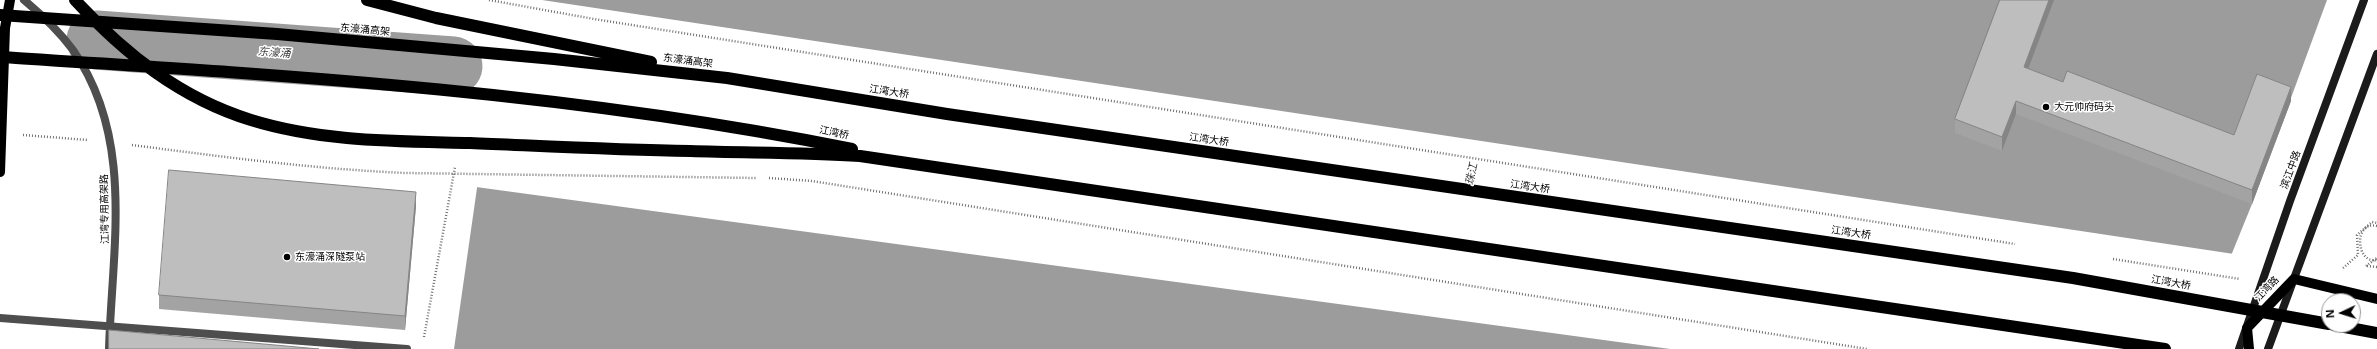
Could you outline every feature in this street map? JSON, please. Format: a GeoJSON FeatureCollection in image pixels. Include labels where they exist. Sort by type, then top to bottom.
{"type":"FeatureCollection","features":[{"type":"Feature","properties":{"kind":"highway"},"geometry":{"type":"LineString","coordinates":[[75,0],[109,36],[157,76],[250,120],[284,129],[320,135],[400,141],[692,152],[810,152],[938,166],[2165,349]]}},
{"type":"Feature","properties":{"kind":"highway"},"geometry":{"type":"LineString","coordinates":[[367,0],[436,18],[727,78]]}},
{"type":"Feature","properties":{"kind":"highway","name":"东濠涌高架"},"geometry":{"type":"LineString","coordinates":[[0,14],[278,34],[554,59],[727,78]]}},
{"type":"Feature","properties":{"kind":"highway","name":"江湾桥"},"geometry":{"type":"LineString","coordinates":[[0,57],[284,76],[482,93],[725,124],[938,166]]}},
{"type":"Feature","properties":{"kind":"highway","name":"江湾大桥"},"geometry":{"type":"LineString","coordinates":[[727,78],[955,115],[2073,278],[2321,323]]}},
{"type":"Feature","properties":{"kind":"highway"},"geometry":{"type":"LineString","coordinates":[[2361,330],[2377,333]]}},
{"type":"Feature","properties":{"kind":"main road"},"geometry":{"type":"LineString","coordinates":[[0,172],[5,28],[10,0]]}},
{"type":"Feature","properties":{"kind":"main road","name":"滨江中路"},"geometry":{"type":"LineString","coordinates":[[2239,349],[2290,201],[2364,0]]}},
{"type":"Feature","properties":{"kind":"main road"},"geometry":{"type":"LineString","coordinates":[[0,14],[5,28]]}},
{"type":"Feature","properties":{"kind":"main road"},"geometry":{"type":"LineString","coordinates":[[2268,349],[2377,54]]}},
{"type":"Feature","properties":{"kind":"main road","name":"江湾路"},"geometry":{"type":"LineString","coordinates":[[2247,328],[2294,279],[2377,299]]}},
{"type":"Feature","properties":{"kind":"main road"},"geometry":{"type":"LineString","coordinates":[[2247,328],[2249,349]]}},
{"type":"Feature","properties":{"kind":"lane","name":"江湾专用高架路"},"geometry":{"type":"LineString","coordinates":[[24,0],[47,19],[73,51],[101,108],[112,148],[116,191],[116,242],[109,349]]}},
{"type":"Feature","properties":{"kind":"lane"},"geometry":{"type":"LineString","coordinates":[[0,318],[407,349]]}},
{"type":"Feature","properties":{"kind":"path"},"geometry":{"type":"LineString","coordinates":[[489,0],[594,19],[2019,244]]}},
{"type":"Feature","properties":{"kind":"path"},"geometry":{"type":"LineString","coordinates":[[1,134],[95,140]]}},
{"type":"Feature","properties":{"kind":"path"},"geometry":{"type":"LineString","coordinates":[[126,144],[290,166],[406,174],[759,178]]}},
{"type":"Feature","properties":{"kind":"path"},"geometry":{"type":"LineString","coordinates":[[424,341],[456,163]]}},
{"type":"Feature","properties":{"kind":"path"},"geometry":{"type":"LineString","coordinates":[[766,178],[812,181],[1867,349]]}},
{"type":"Feature","properties":{"kind":"path"},"geometry":{"type":"LineString","coordinates":[[2341,271],[2358,255],[2357,235],[2372,222],[2377,224]]}},
{"type":"Feature","properties":{"kind":"path"},"geometry":{"type":"LineString","coordinates":[[2377,224],[2363,230],[2360,238],[2364,255],[2368,259],[2377,259]]}},
{"type":"Feature","properties":{"kind":"path"},"geometry":{"type":"LineString","coordinates":[[2105,258],[2247,280]]}},
{"type":"Feature","properties":{"kind":"path"},"geometry":{"type":"LineString","coordinates":[[2377,259],[2366,266],[2377,267]]}},
{"type":"Feature","properties":{"kind":"water","name":"珠江"},"geometry":{"type":"Polygon","coordinates":[[[508,0],[2327,0],[2252,204],[2193,349],[454,349],[494,69],[508,0]]]}},
{"type":"Feature","properties":{"kind":"pier"},"geometry":{"type":"Polygon","coordinates":[[[506,0],[542,0],[2234,254],[2195,349],[1670,349],[476,187],[492,69],[506,0]]]}},
{"type":"Feature","properties":{"kind":"building","name":"大元帅府码头"},"geometry":{"type":"Polygon","coordinates":[[[2000,0],[2049,0],[2024,67],[2063,82],[2067,71],[2234,135],[2257,74],[2291,87],[2252,190],[2016,101],[2002,137],[1955,119],[2000,0]]]}},
{"type":"Feature","properties":{"kind":"building","name":"东濠涌深隧泵站"},"geometry":{"type":"Polygon","coordinates":[[[169,170],[416,192],[405,316],[159,295],[169,170]]]}},
{"type":"Feature","properties":{"kind":"building"},"geometry":{"type":"Polygon","coordinates":[[[109,330],[319,349],[109,349],[109,330]]]}},
{"type":"Feature","properties":{"kind":"waterway","name":"东濠涌"},"geometry":{"type":"LineString","coordinates":[[96,40],[453,66]]}},
{"type":"Feature","properties":{"kind":"place","name":"大元帅府码头"},"geometry":{"type":"Point","coordinates":[2046,107]}},
{"type":"Feature","properties":{"kind":"place","name":"东濠涌深隧泵站"},"geometry":{"type":"Point","coordinates":[287,257]}}]}
